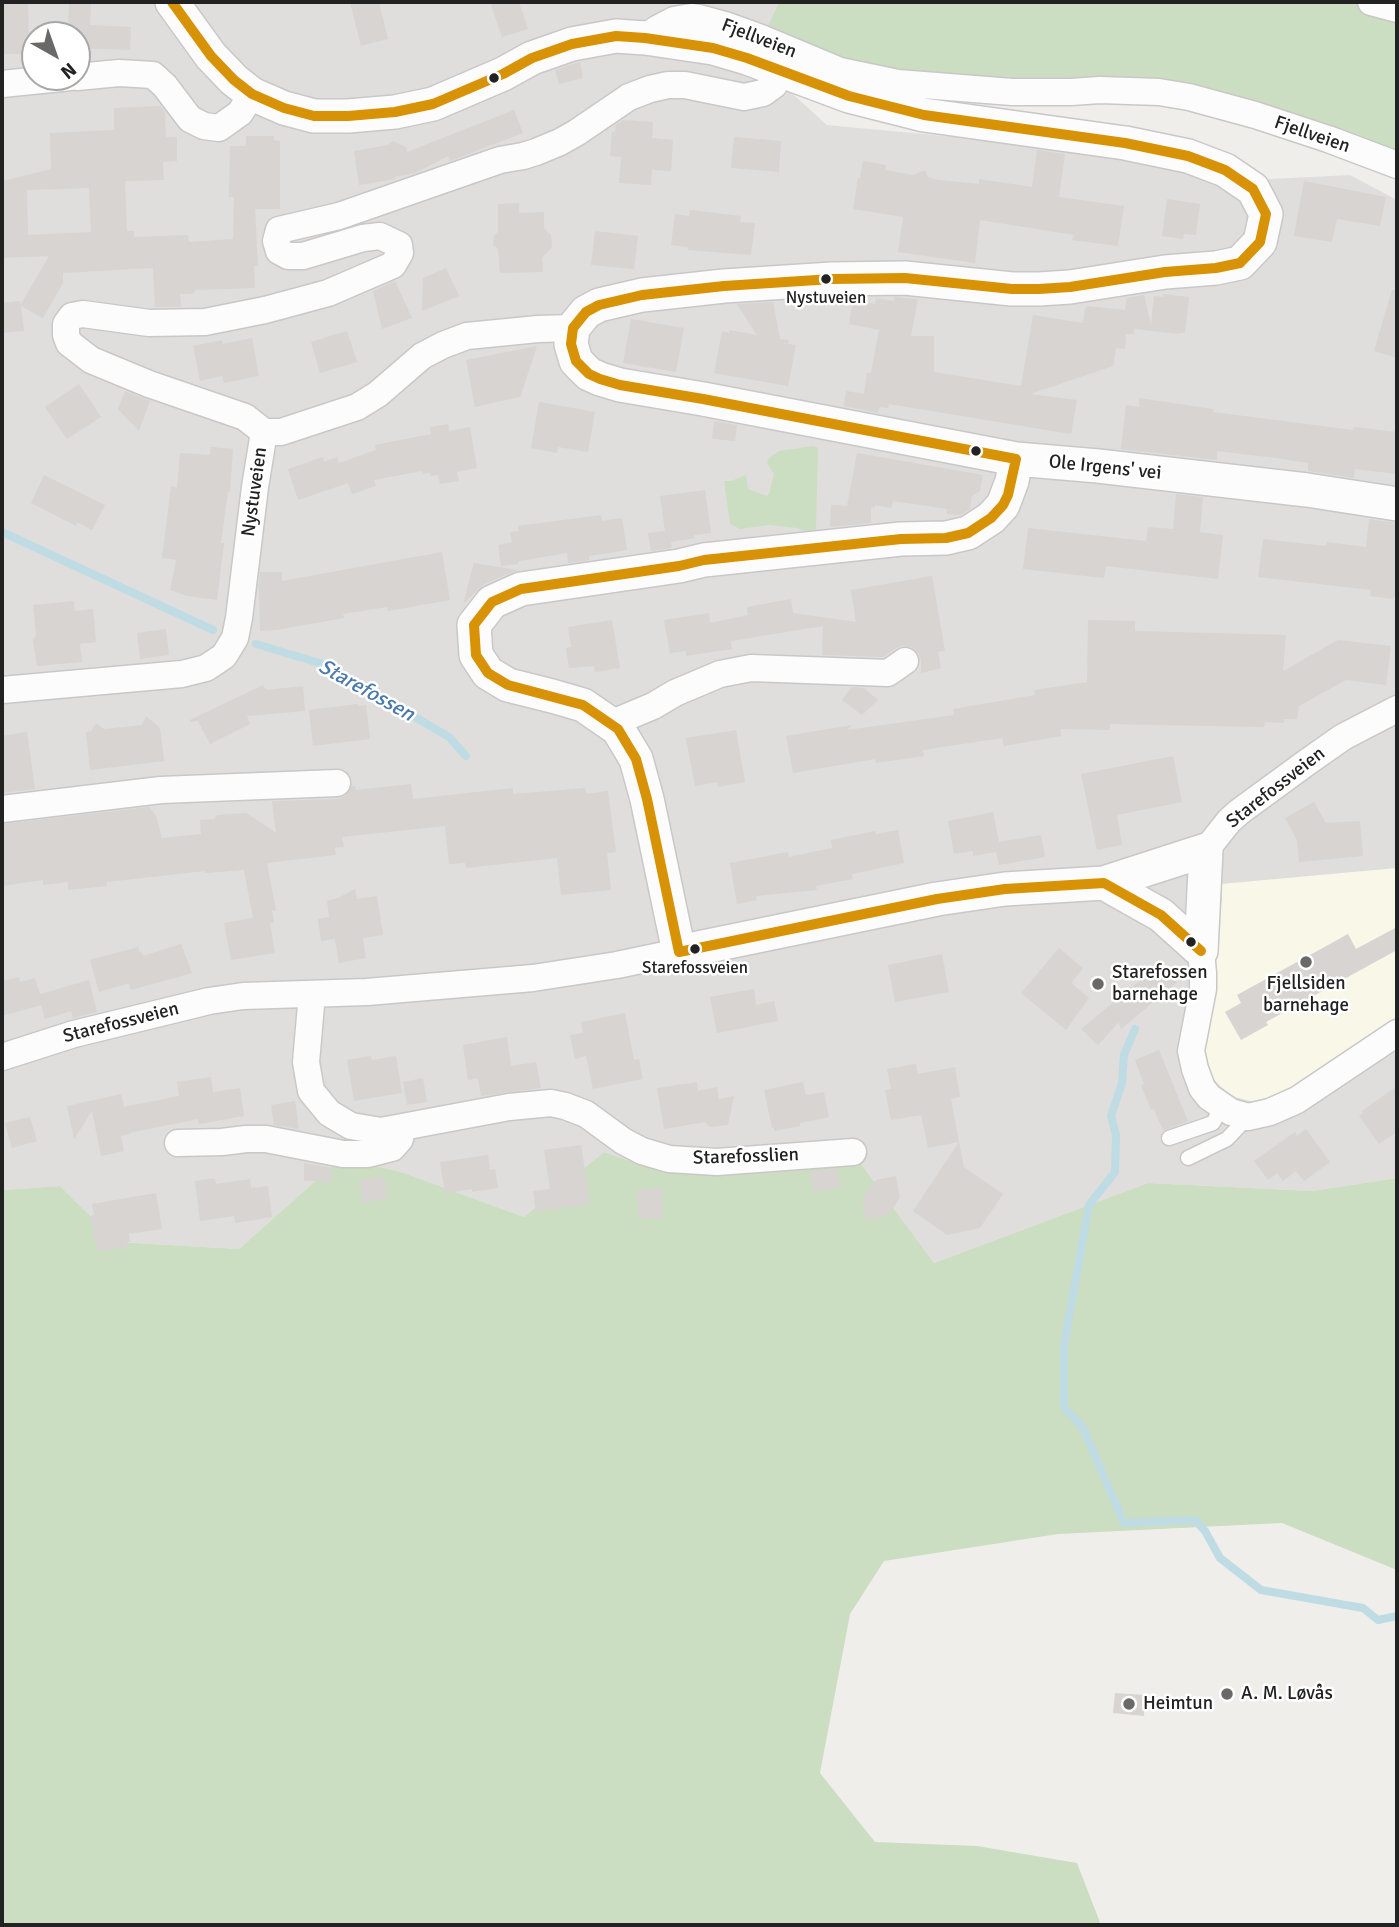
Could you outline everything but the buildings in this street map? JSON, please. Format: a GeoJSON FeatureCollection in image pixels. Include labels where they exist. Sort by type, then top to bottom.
{"type":"FeatureCollection","features":[{"type":"Feature","properties":{"kind":"street"},"geometry":{"type":"LineString","coordinates":[[172,2],[211,57],[234,80],[252,94],[284,108],[314,116],[395,112],[433,104],[503,74],[532,58],[572,44],[616,36],[645,38],[713,48],[849,96],[924,115],[1125,143],[1188,156],[1225,170],[1253,189],[1266,214],[1260,242],[1240,262],[1216,268],[1165,272],[1070,287],[1012,289],[905,278],[724,286],[642,295],[599,305],[586,313],[573,328]]}},
{"type":"Feature","properties":{"kind":"street"},"geometry":{"type":"LineString","coordinates":[[1371,2],[1397,9]]}},
{"type":"Feature","properties":{"kind":"street","name":"Fjellveien"},"geometry":{"type":"LineString","coordinates":[[645,38],[674,20],[691,17],[725,25],[840,71],[898,83],[1012,92],[1159,92],[1189,97],[1255,115],[1397,165]]}},
{"type":"Feature","properties":{"kind":"street"},"geometry":{"type":"LineString","coordinates":[[264,432],[245,417],[149,384],[92,360],[69,343],[66,324],[72,316],[83,314],[149,323],[205,322],[328,293],[393,265],[400,253],[399,245],[380,236],[363,238],[303,257],[288,256],[279,251],[276,241],[279,230],[339,216],[500,160],[536,152],[576,133],[629,97],[650,89],[685,85],[744,97],[763,93],[774,85],[781,72]]}},
{"type":"Feature","properties":{"kind":"street"},"geometry":{"type":"LineString","coordinates":[[91,75],[153,75],[165,86],[190,119],[204,126],[219,128],[240,113],[252,94]]}},
{"type":"Feature","properties":{"kind":"street"},"geometry":{"type":"LineString","coordinates":[[2,84],[21,82]]}},
{"type":"Feature","properties":{"kind":"street","name":"Nystuveien"},"geometry":{"type":"LineString","coordinates":[[2,690],[182,674],[206,668],[224,656],[235,638],[264,432],[281,432],[357,407],[379,394],[422,356],[467,336],[573,328]]}},
{"type":"Feature","properties":{"kind":"street","name":"Ole Irgens' vei"},"geometry":{"type":"LineString","coordinates":[[573,328],[571,344],[576,361],[589,374],[620,385],[1016,459],[1307,490],[1397,504]]}},
{"type":"Feature","properties":{"kind":"street"},"geometry":{"type":"LineString","coordinates":[[679,952],[647,799],[636,759],[618,729],[583,705],[508,685],[488,673],[476,655],[474,625],[492,602],[521,589],[704,560],[946,538],[968,533],[982,525],[1003,505],[1012,481],[1016,459]]}},
{"type":"Feature","properties":{"kind":"street"},"geometry":{"type":"LineString","coordinates":[[610,724],[720,674],[751,668],[888,673],[905,661]]}},
{"type":"Feature","properties":{"kind":"street","name":"Starefossveien"},"geometry":{"type":"LineString","coordinates":[[2,1057],[74,1034],[209,1001],[243,996],[415,988],[533,978],[617,965],[937,899],[1005,889],[1104,883],[1206,850],[1229,821],[1297,770],[1343,737],[1397,709]]}},
{"type":"Feature","properties":{"kind":"street"},"geometry":{"type":"LineString","coordinates":[[2,809],[161,790],[337,783]]}},
{"type":"Feature","properties":{"kind":"street"},"geometry":{"type":"LineString","coordinates":[[1206,850],[1200,951],[1203,989],[1191,1051],[1202,1088],[1209,1097],[1231,1112],[1248,1117],[1270,1112],[1297,1100],[1397,1033]]}},
{"type":"Feature","properties":{"kind":"street"},"geometry":{"type":"LineString","coordinates":[[1104,883],[1161,915],[1200,951]]}},
{"type":"Feature","properties":{"kind":"street","name":"Starefosslien"},"geometry":{"type":"LineString","coordinates":[[312,994],[306,1062],[311,1090],[330,1114],[351,1126],[381,1131],[509,1107],[551,1103],[586,1114],[623,1141],[642,1151],[669,1159],[717,1162],[853,1152]]}},
{"type":"Feature","properties":{"kind":"street"},"geometry":{"type":"LineString","coordinates":[[178,1143],[266,1139],[343,1154],[368,1154],[392,1148],[400,1139],[402,1128]]}},
{"type":"Feature","properties":{"kind":"lane"},"geometry":{"type":"LineString","coordinates":[[1169,1139],[1213,1123],[1222,1106]]}},
{"type":"Feature","properties":{"kind":"lane"},"geometry":{"type":"LineString","coordinates":[[1188,1158],[1227,1139],[1248,1117]]}},
{"type":"Feature","properties":{"kind":"shaded area"},"geometry":{"type":"Polygon","coordinates":[[[2,2],[801,2],[756,61],[827,125],[1177,158],[1250,180],[1350,175],[1397,200],[1397,1178],[1312,1191],[1148,1183],[934,1263],[856,1157],[784,1166],[647,1167],[604,1152],[524,1217],[404,1173],[342,1157],[239,1249],[117,1242],[60,1186],[2,1190],[2,2]]]}},
{"type":"Feature","properties":{"kind":"shaded area","name":"Fjellsiden barnehage"},"geometry":{"type":"Polygon","coordinates":[[[1397,868],[1397,1017],[1302,1084],[1267,1102],[1234,1097],[1210,1075],[1204,1054],[1214,990],[1221,884],[1397,868]]]}},
{"type":"Feature","properties":{"kind":"green space"},"geometry":{"type":"Polygon","coordinates":[[[779,2],[1362,2],[1397,11],[1397,154],[1270,110],[888,82],[795,51],[768,26],[779,2]]]}},
{"type":"Feature","properties":{"kind":"green space"},"geometry":{"type":"Polygon","coordinates":[[[814,446],[818,448],[816,531],[812,534],[797,528],[769,525],[740,529],[730,524],[724,481],[746,475],[748,489],[767,496],[774,474],[767,463],[769,458],[779,451],[814,446]]]}},
{"type":"Feature","properties":{"kind":"green space"},"geometry":{"type":"Polygon","coordinates":[[[604,1152],[647,1167],[784,1166],[856,1157],[934,1263],[1148,1183],[1312,1191],[1397,1178],[1397,1570],[1282,1523],[1058,1534],[884,1561],[850,1614],[820,1773],[875,1842],[977,1846],[1077,1863],[1101,1925],[2,1925],[2,1190],[60,1186],[117,1242],[239,1249],[342,1157],[404,1173],[524,1217],[604,1152]]]}},
{"type":"Feature","properties":{"kind":"waterway","name":"Starefossen"},"geometry":{"type":"LineString","coordinates":[[2,532],[213,630]]}},
{"type":"Feature","properties":{"kind":"waterway","name":"Starefossen"},"geometry":{"type":"LineString","coordinates":[[256,644],[326,665],[449,737],[466,756]]}},
{"type":"Feature","properties":{"kind":"waterway"},"geometry":{"type":"LineString","coordinates":[[1135,1029],[1124,1055],[1122,1083],[1111,1116],[1116,1135],[1115,1172],[1089,1205],[1064,1345],[1064,1407],[1083,1428],[1124,1523],[1195,1520],[1205,1531],[1220,1558],[1261,1590],[1363,1608],[1378,1620],[1397,1616]]}},
{"type":"Feature","properties":{"kind":"transit line"},"geometry":{"type":"LineString","coordinates":[[172,2],[211,56],[234,80],[252,94],[284,108],[314,116],[395,112],[433,104],[503,74],[532,58],[572,44],[616,36],[645,38],[713,48],[849,96],[924,115],[1125,143],[1188,156],[1225,170],[1253,189],[1266,214],[1260,242],[1240,263],[1216,268],[1039,289],[1012,289],[905,278],[832,279],[724,286],[642,295],[599,305],[586,312],[573,328],[571,344],[576,361],[589,374],[600,379],[620,385],[1016,459],[1008,495],[991,518],[968,533],[946,538],[901,539],[704,560],[521,589],[492,602],[474,625],[476,655],[488,673],[508,685],[583,705],[618,729],[636,759],[647,799],[679,952],[937,899],[1005,889],[1104,883],[1161,915],[1201,951]]}},
{"type":"Feature","properties":{"kind":"place","name":"Nystuveien"},"geometry":{"type":"Point","coordinates":[826,279]}},
{"type":"Feature","properties":{"kind":"place","name":"Starefossveien"},"geometry":{"type":"Point","coordinates":[695,949]}},
{"type":"Feature","properties":{"kind":"place","name":"Fjellsiden barnehage"},"geometry":{"type":"Point","coordinates":[1306,962]}},
{"type":"Feature","properties":{"kind":"place","name":"Starefossen barnehage"},"geometry":{"type":"Point","coordinates":[1098,984]}},
{"type":"Feature","properties":{"kind":"place","name":"A. M. Løvås"},"geometry":{"type":"Point","coordinates":[1227,1694]}},
{"type":"Feature","properties":{"kind":"place","name":"Heimtun"},"geometry":{"type":"Point","coordinates":[1129,1704]}}]}
